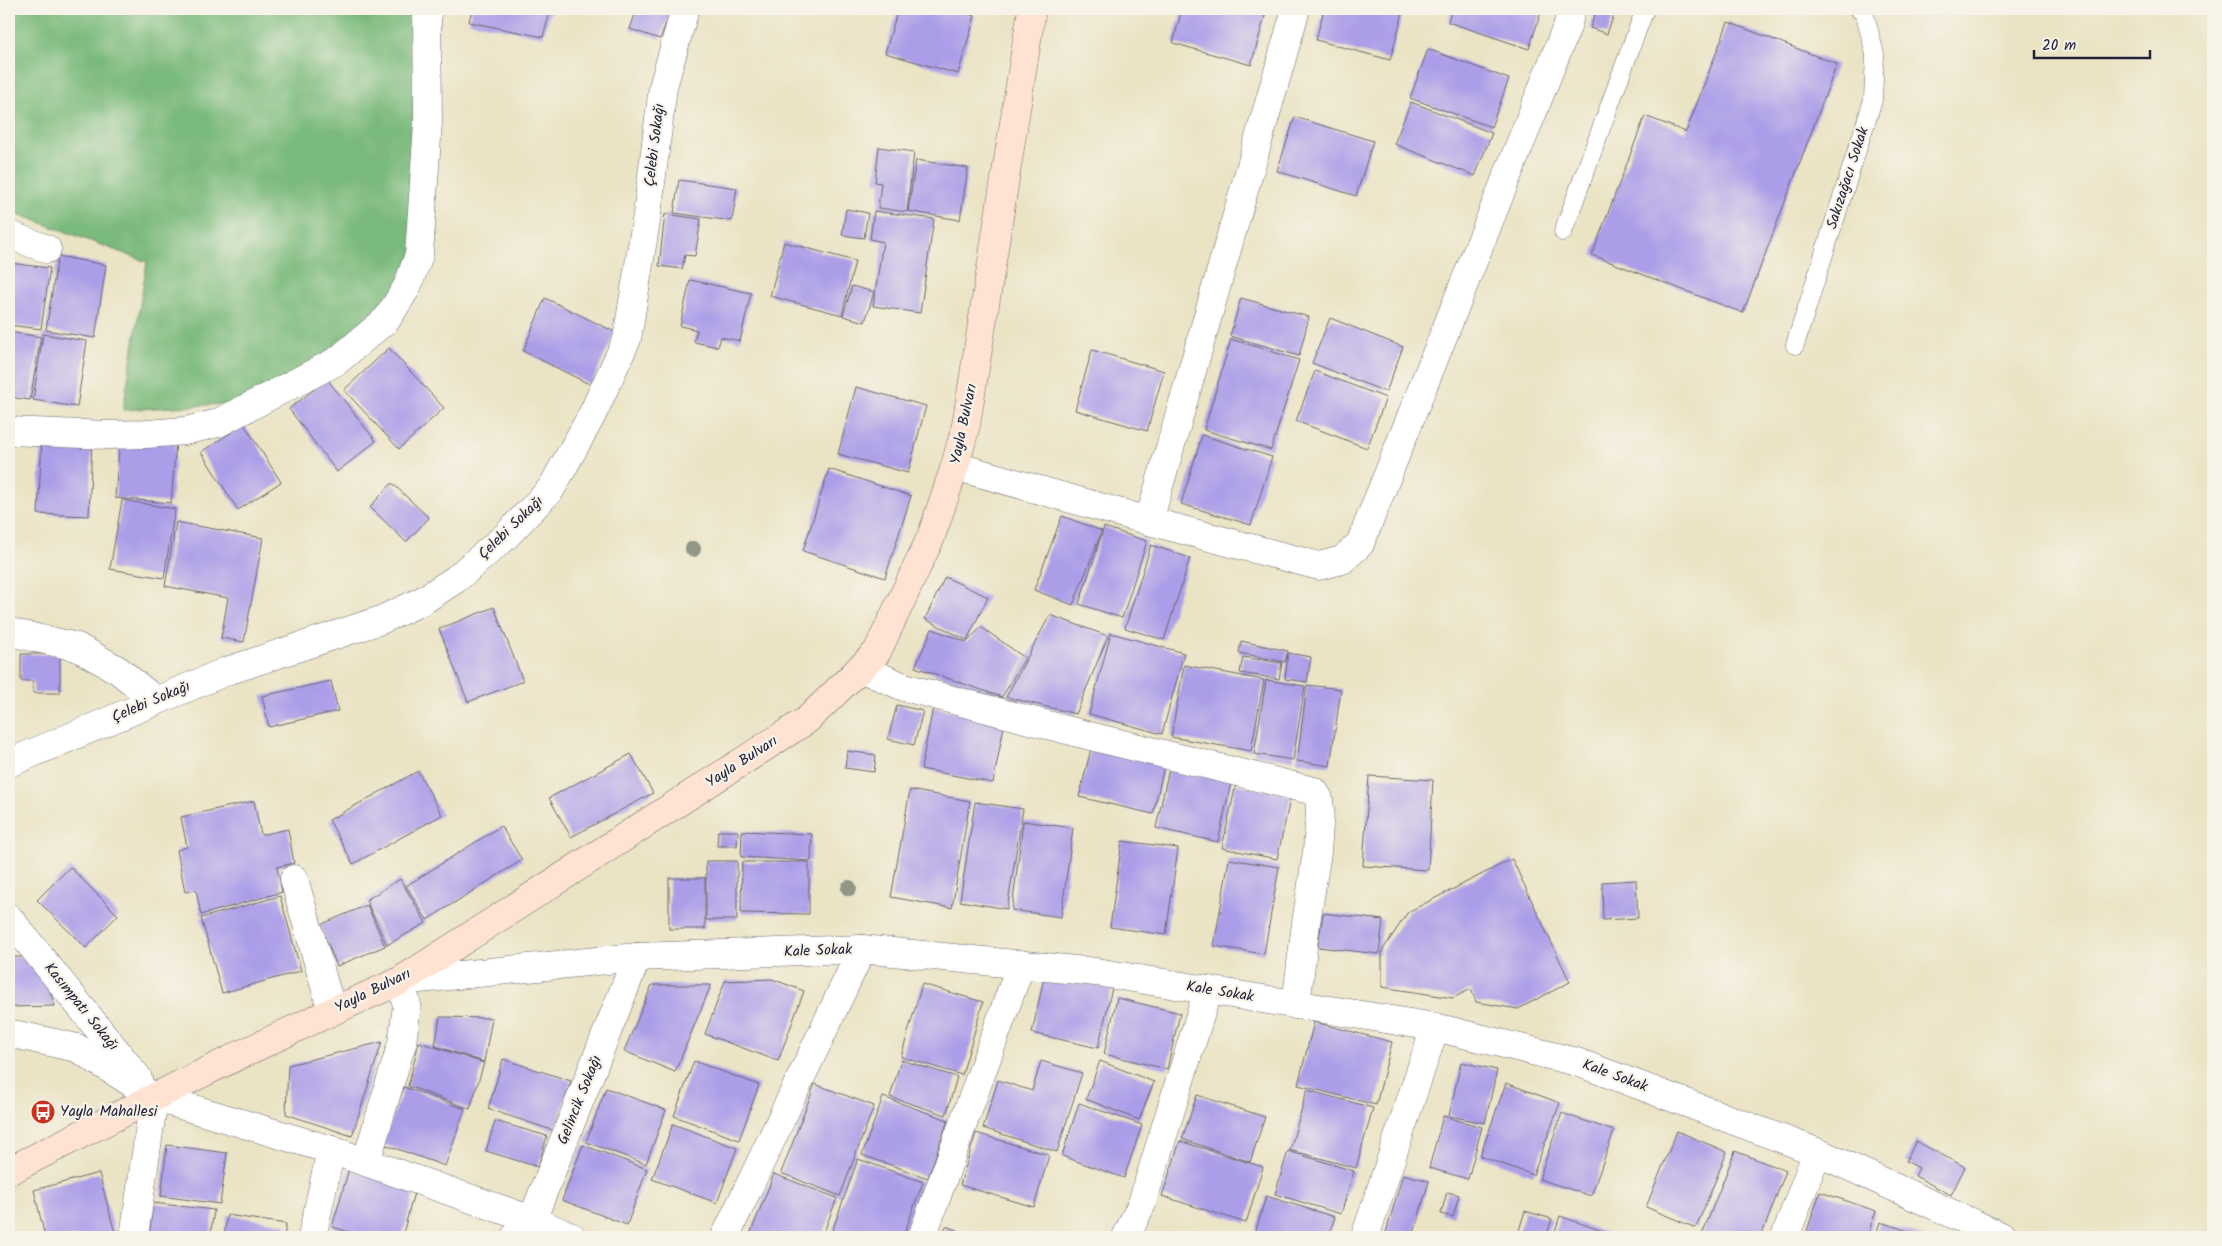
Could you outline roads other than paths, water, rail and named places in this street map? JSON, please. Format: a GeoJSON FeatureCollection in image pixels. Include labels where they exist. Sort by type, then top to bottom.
{"type":"FeatureCollection","features":[{"type":"Feature","properties":{"kind":"main road","name":"Yayla Bulvarı"},"geometry":{"type":"LineString","coordinates":[[9,1171],[154,1097],[332,1011],[400,981],[807,720],[877,652],[930,538],[955,466],[966,426],[1032,9]]}},
{"type":"Feature","properties":{"kind":"street"},"geometry":{"type":"LineString","coordinates":[[9,431],[107,435],[147,434],[185,431],[218,423],[337,361],[387,319],[407,287],[420,255],[428,123],[427,9]]}},
{"type":"Feature","properties":{"kind":"street","name":"Çelebi Sokağı"},"geometry":{"type":"LineString","coordinates":[[9,763],[227,671],[381,620],[422,601],[456,579],[506,537],[551,489],[592,415],[627,339],[663,87],[685,9]]}},
{"type":"Feature","properties":{"kind":"street"},"geometry":{"type":"LineString","coordinates":[[1150,521],[1296,9]]}},
{"type":"Feature","properties":{"kind":"street"},"geometry":{"type":"LineString","coordinates":[[955,466],[1319,566],[1342,560],[1360,544],[1568,24],[1571,9]]}},
{"type":"Feature","properties":{"kind":"street"},"geometry":{"type":"LineString","coordinates":[[9,235],[47,248]]}},
{"type":"Feature","properties":{"kind":"street"},"geometry":{"type":"LineString","coordinates":[[9,632],[77,647],[118,670],[155,700]]}},
{"type":"Feature","properties":{"kind":"street"},"geometry":{"type":"LineString","coordinates":[[860,668],[904,687],[1090,736],[1314,791],[1319,799],[1320,810],[1296,1005]]}},
{"type":"Feature","properties":{"kind":"street"},"geometry":{"type":"LineString","coordinates":[[294,879],[332,1011]]}},
{"type":"Feature","properties":{"kind":"street","name":"Kasımpatı Sokağı"},"geometry":{"type":"LineString","coordinates":[[9,918],[154,1097]]}},
{"type":"Feature","properties":{"kind":"street"},"geometry":{"type":"LineString","coordinates":[[725,1237],[862,949]]}},
{"type":"Feature","properties":{"kind":"street","name":"Kale Sokak"},"geometry":{"type":"LineString","coordinates":[[400,981],[637,957],[862,949],[1096,972],[1435,1027],[1577,1062],[1817,1152],[2002,1237]]}},
{"type":"Feature","properties":{"kind":"street","name":"Gelincik Sokağı"},"geometry":{"type":"LineString","coordinates":[[524,1229],[637,957]]}},
{"type":"Feature","properties":{"kind":"street"},"geometry":{"type":"LineString","coordinates":[[922,1237],[1021,964]]}},
{"type":"Feature","properties":{"kind":"street"},"geometry":{"type":"LineString","coordinates":[[366,1162],[402,1043],[407,1005],[400,981]]}},
{"type":"Feature","properties":{"kind":"street"},"geometry":{"type":"LineString","coordinates":[[1126,1237],[1142,1203],[1208,990]]}},
{"type":"Feature","properties":{"kind":"street"},"geometry":{"type":"LineString","coordinates":[[1364,1237],[1435,1027]]}},
{"type":"Feature","properties":{"kind":"street"},"geometry":{"type":"LineString","coordinates":[[9,1036],[18,1035],[77,1048],[154,1097],[366,1162],[524,1229],[572,1237]]}},
{"type":"Feature","properties":{"kind":"street"},"geometry":{"type":"LineString","coordinates":[[134,1237],[154,1097]]}},
{"type":"Feature","properties":{"kind":"street"},"geometry":{"type":"LineString","coordinates":[[312,1237],[331,1150]]}},
{"type":"Feature","properties":{"kind":"street"},"geometry":{"type":"LineString","coordinates":[[1785,1237],[1817,1152]]}},
{"type":"Feature","properties":{"kind":"lane"},"geometry":{"type":"LineString","coordinates":[[1563,232],[1645,9]]}},
{"type":"Feature","properties":{"kind":"lane","name":"Sakızağacı Sokak"},"geometry":{"type":"LineString","coordinates":[[1795,345],[1873,100],[1876,54],[1864,16],[1859,9]]}},
{"type":"Feature","properties":{"kind":"place","name":"Yayla Mahallesi"},"geometry":{"type":"Point","coordinates":[43,1112]}}]}
